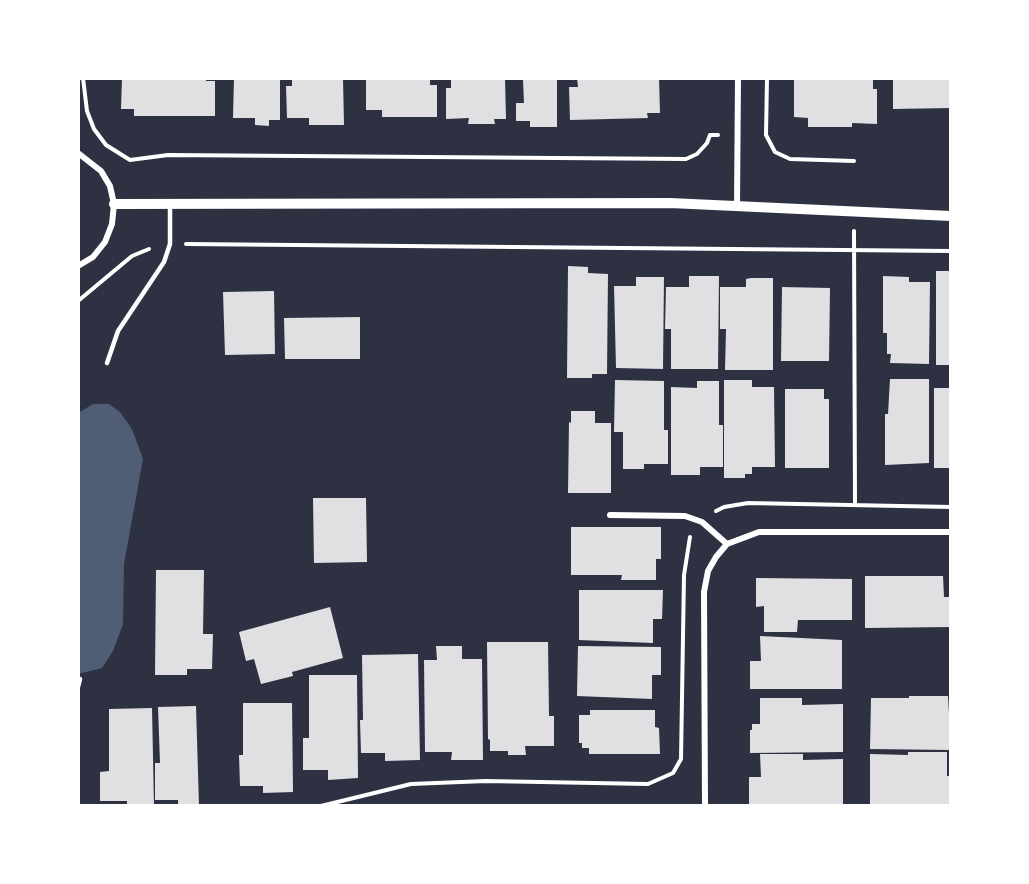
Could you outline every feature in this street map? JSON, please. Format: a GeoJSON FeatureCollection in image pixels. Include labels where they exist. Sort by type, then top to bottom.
{"type":"FeatureCollection","features":[{"type":"Feature","properties":{"kind":"street"},"geometry":{"type":"LineString","coordinates":[[737,205],[738,78]]}},
{"type":"Feature","properties":{"kind":"street"},"geometry":{"type":"LineString","coordinates":[[78,153],[101,171],[110,186],[114,204],[112,224],[105,242],[93,257],[78,266]]}},
{"type":"Feature","properties":{"kind":"street"},"geometry":{"type":"LineString","coordinates":[[114,204],[171,202],[737,205],[951,216]]}},
{"type":"Feature","properties":{"kind":"street"},"geometry":{"type":"LineString","coordinates":[[610,515],[685,516],[702,522],[727,544]]}},
{"type":"Feature","properties":{"kind":"street"},"geometry":{"type":"LineString","coordinates":[[705,806],[704,592],[708,571],[716,556],[727,544],[759,532],[951,532]]}},
{"type":"Feature","properties":{"kind":"lane"},"geometry":{"type":"LineString","coordinates":[[107,363],[118,331],[164,262],[170,244],[171,202]]}},
{"type":"Feature","properties":{"kind":"lane"},"geometry":{"type":"LineString","coordinates":[[78,687],[80,679]]}},
{"type":"Feature","properties":{"kind":"path"},"geometry":{"type":"LineString","coordinates":[[83,78],[87,111],[94,129],[106,145],[130,160],[168,155],[686,159],[697,154],[707,143],[710,135],[718,135]]}},
{"type":"Feature","properties":{"kind":"path"},"geometry":{"type":"LineString","coordinates":[[767,78],[766,135],[775,152],[790,159],[854,161]]}},
{"type":"Feature","properties":{"kind":"path"},"geometry":{"type":"LineString","coordinates":[[760,135],[766,135]]}},
{"type":"Feature","properties":{"kind":"path"},"geometry":{"type":"LineString","coordinates":[[78,301],[132,256],[162,244],[951,251]]}},
{"type":"Feature","properties":{"kind":"path"},"geometry":{"type":"LineString","coordinates":[[854,249],[855,503]]}},
{"type":"Feature","properties":{"kind":"path"},"geometry":{"type":"LineString","coordinates":[[673,781],[673,773],[681,759],[684,575],[688,538],[702,522],[723,507],[748,503],[855,503],[951,507]]}},
{"type":"Feature","properties":{"kind":"path"},"geometry":{"type":"LineString","coordinates":[[321,806],[411,784],[486,781],[648,784],[673,773]]}},
{"type":"Feature","properties":{"kind":"water"},"geometry":{"type":"Polygon","coordinates":[[[93,404],[109,404],[120,412],[132,429],[143,459],[124,564],[123,624],[113,651],[102,668],[78,674],[78,413],[93,404]]]}},
{"type":"Feature","properties":{"kind":"building"},"geometry":{"type":"Polygon","coordinates":[[[122,78],[206,78],[206,81],[215,81],[215,116],[134,116],[134,109],[121,109],[122,78]]]}},
{"type":"Feature","properties":{"kind":"building"},"geometry":{"type":"Polygon","coordinates":[[[234,78],[280,78],[280,120],[269,120],[269,126],[255,125],[255,118],[233,118],[234,78]]]}},
{"type":"Feature","properties":{"kind":"building"},"geometry":{"type":"Polygon","coordinates":[[[292,78],[343,78],[344,125],[309,125],[309,118],[287,118],[286,86],[292,86],[292,78]]]}},
{"type":"Feature","properties":{"kind":"building"},"geometry":{"type":"Polygon","coordinates":[[[366,78],[430,78],[430,85],[437,85],[437,117],[382,117],[382,110],[366,110],[366,78]]]}},
{"type":"Feature","properties":{"kind":"building"},"geometry":{"type":"Polygon","coordinates":[[[451,78],[505,78],[506,119],[494,119],[495,124],[468,124],[469,118],[446,119],[446,88],[451,88],[451,78]]]}},
{"type":"Feature","properties":{"kind":"building"},"geometry":{"type":"Polygon","coordinates":[[[518,78],[557,78],[557,127],[530,127],[530,121],[516,121],[516,103],[524,103],[523,80],[518,78]]]}},
{"type":"Feature","properties":{"kind":"building"},"geometry":{"type":"Polygon","coordinates":[[[577,78],[659,78],[660,113],[647,113],[648,118],[570,120],[569,87],[578,87],[577,78]]]}},
{"type":"Feature","properties":{"kind":"building"},"geometry":{"type":"Polygon","coordinates":[[[794,78],[873,78],[873,89],[877,89],[877,124],[852,123],[852,127],[808,127],[808,118],[794,117],[794,78]]]}},
{"type":"Feature","properties":{"kind":"building"},"geometry":{"type":"Polygon","coordinates":[[[893,78],[951,78],[951,108],[893,109],[893,78]]]}},
{"type":"Feature","properties":{"kind":"building"},"geometry":{"type":"Polygon","coordinates":[[[568,266],[588,267],[588,273],[608,274],[607,374],[592,374],[592,378],[567,378],[568,266]]]}},
{"type":"Feature","properties":{"kind":"building"},"geometry":{"type":"Polygon","coordinates":[[[936,271],[951,271],[951,365],[936,365],[936,271]]]}},
{"type":"Feature","properties":{"kind":"building"},"geometry":{"type":"Polygon","coordinates":[[[689,276],[719,276],[718,369],[671,369],[671,329],[665,329],[666,287],[689,287],[689,276]]]}},
{"type":"Feature","properties":{"kind":"building"},"geometry":{"type":"Polygon","coordinates":[[[883,276],[909,277],[909,282],[930,282],[929,364],[890,363],[891,354],[887,354],[887,333],[883,333],[883,276]]]}},
{"type":"Feature","properties":{"kind":"building"},"geometry":{"type":"Polygon","coordinates":[[[636,277],[664,277],[663,369],[616,368],[614,286],[636,286],[636,277]]]}},
{"type":"Feature","properties":{"kind":"building"},"geometry":{"type":"Polygon","coordinates":[[[773,278],[773,370],[725,370],[726,329],[720,329],[720,287],[746,287],[746,279],[773,278]]]}},
{"type":"Feature","properties":{"kind":"building"},"geometry":{"type":"Polygon","coordinates":[[[782,287],[830,288],[829,361],[781,361],[782,287]]]}},
{"type":"Feature","properties":{"kind":"building"},"geometry":{"type":"Polygon","coordinates":[[[274,291],[275,354],[225,355],[223,292],[274,291]]]}},
{"type":"Feature","properties":{"kind":"building"},"geometry":{"type":"Polygon","coordinates":[[[360,317],[360,359],[285,359],[284,318],[360,317]]]}},
{"type":"Feature","properties":{"kind":"building"},"geometry":{"type":"Polygon","coordinates":[[[890,379],[929,379],[929,463],[885,465],[885,414],[888,414],[890,379]]]}},
{"type":"Feature","properties":{"kind":"building"},"geometry":{"type":"Polygon","coordinates":[[[615,380],[664,381],[664,430],[668,430],[668,464],[644,464],[644,469],[623,469],[623,432],[614,432],[615,380]]]}},
{"type":"Feature","properties":{"kind":"building"},"geometry":{"type":"Polygon","coordinates":[[[724,380],[752,380],[752,387],[774,387],[775,467],[752,467],[752,474],[745,474],[745,478],[724,478],[724,380]]]}},
{"type":"Feature","properties":{"kind":"building"},"geometry":{"type":"Polygon","coordinates":[[[697,381],[719,381],[719,425],[723,425],[723,467],[700,467],[700,475],[671,475],[671,387],[697,388],[697,381]]]}},
{"type":"Feature","properties":{"kind":"building"},"geometry":{"type":"Polygon","coordinates":[[[934,388],[951,388],[951,468],[934,468],[934,388]]]}},
{"type":"Feature","properties":{"kind":"building"},"geometry":{"type":"Polygon","coordinates":[[[785,389],[824,389],[824,399],[829,399],[829,468],[785,468],[785,389]]]}},
{"type":"Feature","properties":{"kind":"building"},"geometry":{"type":"Polygon","coordinates":[[[571,411],[595,411],[595,423],[611,423],[611,493],[568,493],[571,411]]]}},
{"type":"Feature","properties":{"kind":"building"},"geometry":{"type":"Polygon","coordinates":[[[313,498],[366,498],[367,562],[314,563],[313,498]]]}},
{"type":"Feature","properties":{"kind":"building"},"geometry":{"type":"Polygon","coordinates":[[[571,527],[661,527],[661,559],[656,559],[656,580],[621,580],[622,575],[571,575],[571,527]]]}},
{"type":"Feature","properties":{"kind":"building"},"geometry":{"type":"Polygon","coordinates":[[[156,570],[204,570],[203,634],[213,634],[212,669],[187,669],[187,675],[155,675],[156,570]]]}},
{"type":"Feature","properties":{"kind":"building"},"geometry":{"type":"Polygon","coordinates":[[[865,576],[943,576],[944,597],[951,597],[951,627],[865,628],[865,576]]]}},
{"type":"Feature","properties":{"kind":"building"},"geometry":{"type":"Polygon","coordinates":[[[756,578],[852,579],[852,620],[798,620],[797,632],[764,632],[764,606],[756,607],[756,578]]]}},
{"type":"Feature","properties":{"kind":"building"},"geometry":{"type":"Polygon","coordinates":[[[579,590],[663,590],[662,619],[653,619],[653,643],[579,640],[579,590]]]}},
{"type":"Feature","properties":{"kind":"building"},"geometry":{"type":"Polygon","coordinates":[[[330,607],[343,658],[292,672],[293,676],[261,684],[254,659],[246,661],[239,632],[330,607]]]}},
{"type":"Feature","properties":{"kind":"building"},"geometry":{"type":"Polygon","coordinates":[[[760,636],[842,640],[842,689],[750,689],[750,661],[761,661],[760,636]]]}},
{"type":"Feature","properties":{"kind":"building"},"geometry":{"type":"Polygon","coordinates":[[[487,642],[548,642],[549,716],[554,716],[554,746],[525,746],[526,755],[508,755],[508,751],[490,751],[487,642]]]}},
{"type":"Feature","properties":{"kind":"building"},"geometry":{"type":"Polygon","coordinates":[[[436,646],[462,646],[462,659],[482,659],[483,760],[451,760],[452,752],[425,752],[424,660],[437,660],[436,646]]]}},
{"type":"Feature","properties":{"kind":"building"},"geometry":{"type":"Polygon","coordinates":[[[578,646],[661,647],[661,675],[652,675],[652,699],[577,696],[578,646]]]}},
{"type":"Feature","properties":{"kind":"building"},"geometry":{"type":"Polygon","coordinates":[[[418,654],[420,760],[385,761],[385,753],[361,753],[362,655],[418,654]]]}},
{"type":"Feature","properties":{"kind":"building"},"geometry":{"type":"Polygon","coordinates":[[[309,675],[357,675],[358,778],[328,780],[328,770],[303,770],[303,738],[309,738],[309,675]]]}},
{"type":"Feature","properties":{"kind":"building"},"geometry":{"type":"Polygon","coordinates":[[[909,696],[948,696],[951,750],[870,749],[871,698],[909,698],[909,696]]]}},
{"type":"Feature","properties":{"kind":"building"},"geometry":{"type":"Polygon","coordinates":[[[760,698],[802,698],[802,705],[843,704],[843,752],[750,753],[752,724],[760,724],[760,698]]]}},
{"type":"Feature","properties":{"kind":"building"},"geometry":{"type":"Polygon","coordinates":[[[243,703],[292,703],[293,792],[263,793],[263,786],[240,786],[239,755],[243,755],[243,703]]]}},
{"type":"Feature","properties":{"kind":"building"},"geometry":{"type":"Polygon","coordinates":[[[196,706],[199,806],[178,806],[178,800],[155,800],[155,763],[160,763],[158,707],[196,706]]]}},
{"type":"Feature","properties":{"kind":"building"},"geometry":{"type":"Polygon","coordinates":[[[152,708],[154,806],[127,806],[127,801],[100,801],[100,772],[109,771],[109,709],[152,708]]]}},
{"type":"Feature","properties":{"kind":"building"},"geometry":{"type":"Polygon","coordinates":[[[590,710],[655,710],[655,727],[659,728],[660,754],[589,754],[589,748],[582,748],[582,743],[579,743],[579,715],[590,715],[590,710]]]}},
{"type":"Feature","properties":{"kind":"building"},"geometry":{"type":"Polygon","coordinates":[[[908,752],[947,752],[947,776],[951,776],[951,806],[870,805],[870,754],[908,755],[908,752]]]}},
{"type":"Feature","properties":{"kind":"building"},"geometry":{"type":"Polygon","coordinates":[[[760,754],[803,754],[803,760],[843,759],[843,806],[749,806],[749,777],[761,777],[760,754]]]}}]}
